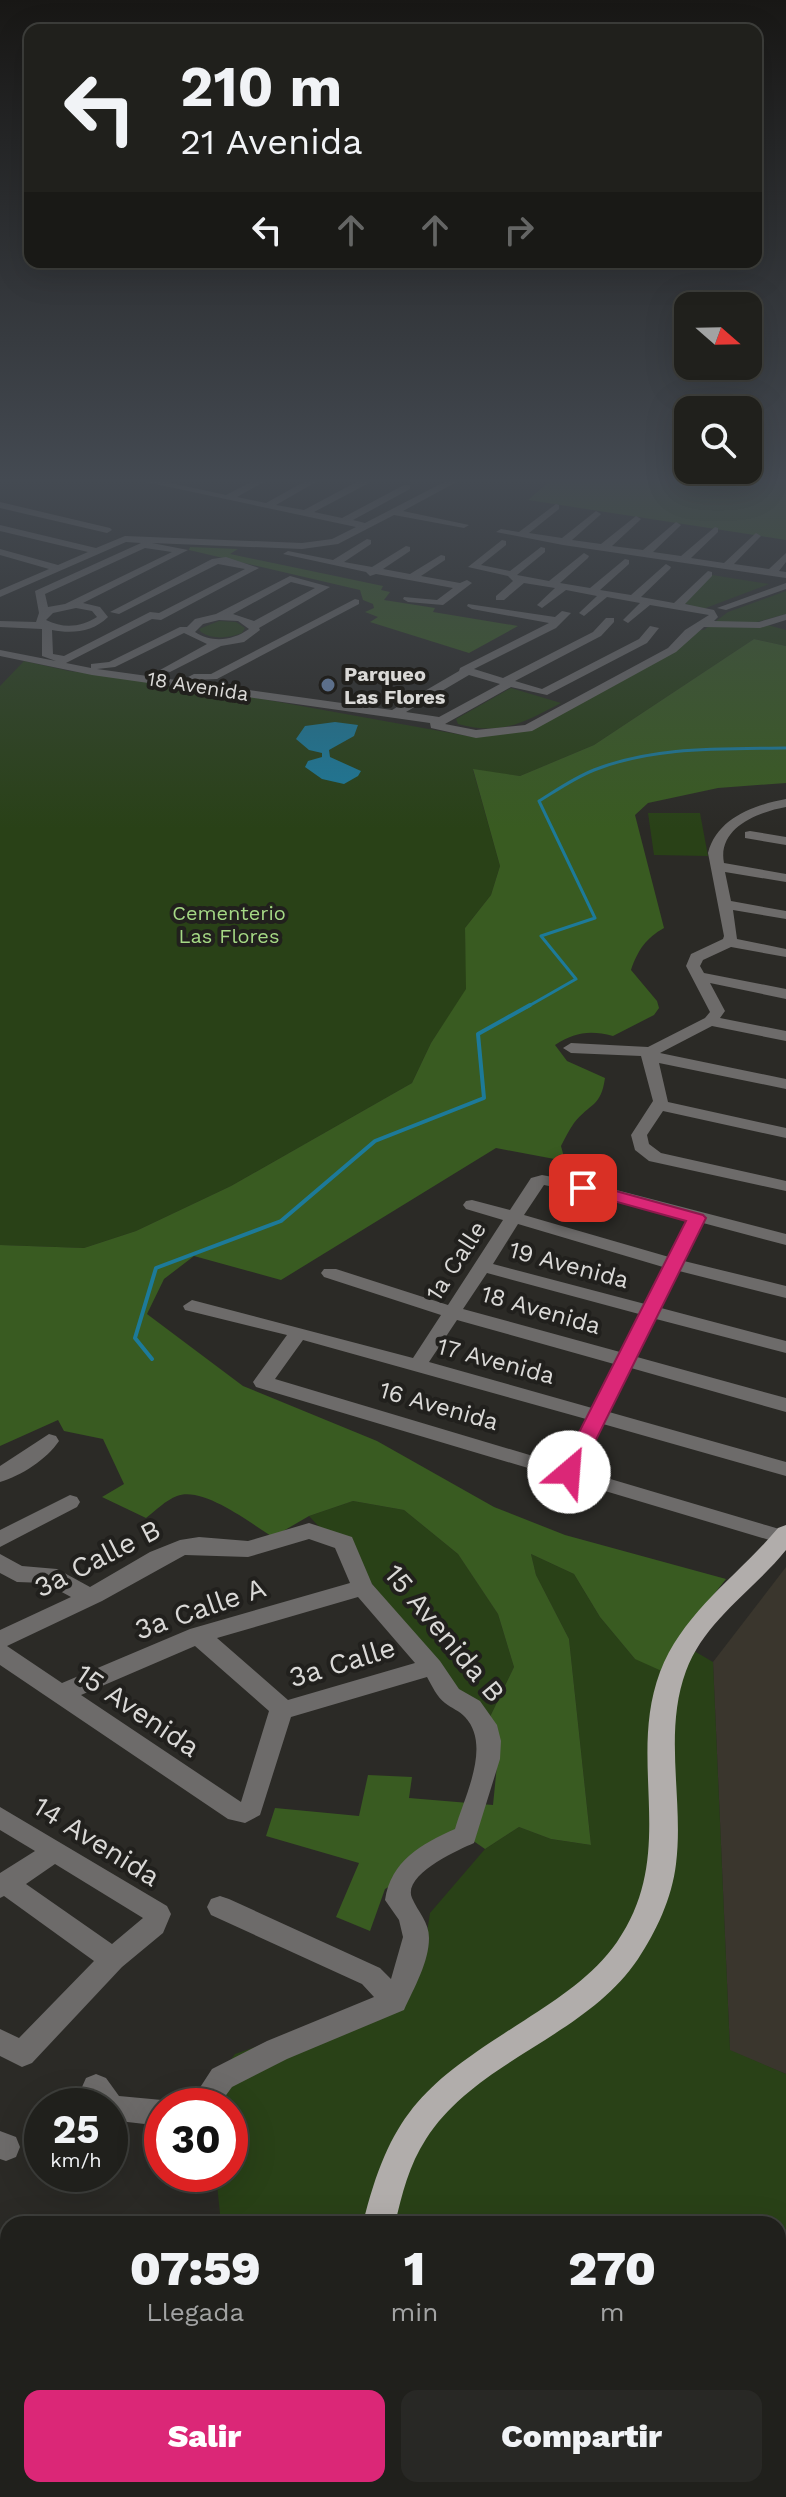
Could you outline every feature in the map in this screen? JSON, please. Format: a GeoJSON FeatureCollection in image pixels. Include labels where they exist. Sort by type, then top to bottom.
{"type":"FeatureCollection","features":[{"type":"Feature","properties":{"kind":"main road"},"geometry":{"type":"LineString","coordinates":[[380,2216],[385,2190],[397,2156],[416,2123],[444,2093],[476,2068],[588,1996],[613,1971],[630,1947],[657,1886],[663,1862],[661,1733],[673,1673],[690,1634],[785,1536]]}},
{"type":"Feature","properties":{"kind":"street"},"geometry":{"type":"LineString","coordinates":[[40,596],[48,656],[99,666],[111,665],[257,596]]}},
{"type":"Feature","properties":{"kind":"street"},"geometry":{"type":"LineString","coordinates":[[45,621],[90,596]]}},
{"type":"Feature","properties":{"kind":"street"},"geometry":{"type":"LineString","coordinates":[[0,623],[45,621],[86,627],[145,596]]}},
{"type":"Feature","properties":{"kind":"street"},"geometry":{"type":"LineString","coordinates":[[65,660],[198,596]]}},
{"type":"Feature","properties":{"kind":"street"},"geometry":{"type":"LineString","coordinates":[[247,637],[254,626],[309,596]]}},
{"type":"Feature","properties":{"kind":"street"},"geometry":{"type":"LineString","coordinates":[[408,599],[439,603],[448,596]]}},
{"type":"Feature","properties":{"kind":"street"},"geometry":{"type":"LineString","coordinates":[[542,605],[553,596]]}},
{"type":"Feature","properties":{"kind":"street"},"geometry":{"type":"LineString","coordinates":[[584,613],[603,596]]}},
{"type":"Feature","properties":{"kind":"street"},"geometry":{"type":"LineString","coordinates":[[620,596],[692,607],[705,618],[786,632]]}},
{"type":"Feature","properties":{"kind":"street"},"geometry":{"type":"LineString","coordinates":[[678,605],[687,596]]}},
{"type":"Feature","properties":{"kind":"street","name":"18 Avenida"},"geometry":{"type":"LineString","coordinates":[[0,653],[72,669],[476,731],[505,730],[531,723],[662,651],[705,618],[751,596]]}},
{"type":"Feature","properties":{"kind":"street"},"geometry":{"type":"LineString","coordinates":[[628,620],[649,600]]}},
{"type":"Feature","properties":{"kind":"street"},"geometry":{"type":"LineString","coordinates":[[273,644],[213,677],[166,671],[220,642],[247,637],[280,644],[355,602]]}},
{"type":"Feature","properties":{"kind":"street"},"geometry":{"type":"LineString","coordinates":[[69,606],[90,607],[109,613],[242,619],[254,626]]}},
{"type":"Feature","properties":{"kind":"street"},"geometry":{"type":"LineString","coordinates":[[467,671],[464,670],[562,617],[472,606]]}},
{"type":"Feature","properties":{"kind":"street"},"geometry":{"type":"LineString","coordinates":[[156,616],[186,630],[195,638],[220,642]]}},
{"type":"Feature","properties":{"kind":"street"},"geometry":{"type":"LineString","coordinates":[[754,625],[786,617]]}},
{"type":"Feature","properties":{"kind":"street","name":"18 Avenida"},"geometry":{"type":"LineString","coordinates":[[437,723],[485,734],[507,733],[542,722],[672,650],[705,618]]}},
{"type":"Feature","properties":{"kind":"street"},"geometry":{"type":"LineString","coordinates":[[437,723],[597,634],[610,620]]}},
{"type":"Feature","properties":{"kind":"street"},"geometry":{"type":"LineString","coordinates":[[394,716],[467,671],[548,692],[643,641],[654,628]]}},
{"type":"Feature","properties":{"kind":"street"},"geometry":{"type":"LineString","coordinates":[[485,734],[521,742]]}},
{"type":"Feature","properties":{"kind":"street"},"geometry":{"type":"LineString","coordinates":[[729,942],[726,904],[717,866],[718,841],[736,823],[760,808],[786,803]]}},
{"type":"Feature","properties":{"kind":"street"},"geometry":{"type":"LineString","coordinates":[[750,835],[786,841]]}},
{"type":"Feature","properties":{"kind":"street"},"geometry":{"type":"LineString","coordinates":[[717,866],[786,878]]}},
{"type":"Feature","properties":{"kind":"street"},"geometry":{"type":"LineString","coordinates":[[726,904],[786,915]]}},
{"type":"Feature","properties":{"kind":"street"},"geometry":{"type":"LineString","coordinates":[[714,1015],[693,966],[696,957],[729,942],[786,953]]}},
{"type":"Feature","properties":{"kind":"street"},"geometry":{"type":"LineString","coordinates":[[700,977],[786,994]]}},
{"type":"Feature","properties":{"kind":"street"},"geometry":{"type":"LineString","coordinates":[[786,1036],[714,1015],[650,1054],[648,1061],[661,1094],[659,1105],[638,1140],[647,1153],[655,1157],[786,1186]]}},
{"type":"Feature","properties":{"kind":"street"},"geometry":{"type":"LineString","coordinates":[[571,1048],[650,1054],[786,1084]]}},
{"type":"Feature","properties":{"kind":"street"},"geometry":{"type":"LineString","coordinates":[[659,1105],[786,1133]]}},
{"type":"Feature","properties":{"kind":"street","name":"1a Calle"},"geometry":{"type":"LineString","coordinates":[[417,1366],[537,1182],[549,1180],[605,1192],[697,1218]]}},
{"type":"Feature","properties":{"kind":"street"},"geometry":{"type":"LineString","coordinates":[[472,1205],[674,1264],[786,1292]]}},
{"type":"Feature","properties":{"kind":"street"},"geometry":{"type":"LineString","coordinates":[[569,1472],[697,1218],[786,1240]]}},
{"type":"Feature","properties":{"kind":"street","name":"19 Avenida"},"geometry":{"type":"LineString","coordinates":[[480,1266],[786,1347]]}},
{"type":"Feature","properties":{"kind":"street","name":"18 Avenida"},"geometry":{"type":"LineString","coordinates":[[330,1273],[451,1312],[786,1405]]}},
{"type":"Feature","properties":{"kind":"street","name":"17 Avenida"},"geometry":{"type":"LineString","coordinates":[[192,1306],[299,1332],[786,1469]]}},
{"type":"Feature","properties":{"kind":"street","name":"16 Avenida"},"geometry":{"type":"LineString","coordinates":[[299,1332],[263,1382],[785,1536]]}},
{"type":"Feature","properties":{"kind":"street"},"geometry":{"type":"LineString","coordinates":[[0,1475],[28,1459],[49,1441]]}},
{"type":"Feature","properties":{"kind":"street"},"geometry":{"type":"LineString","coordinates":[[0,1539],[70,1502]]}},
{"type":"Feature","properties":{"kind":"street","name":"3a Calle B"},"geometry":{"type":"LineString","coordinates":[[0,1640],[90,1597],[178,1549],[195,1544],[228,1550],[256,1548],[287,1533],[318,1533]]}},
{"type":"Feature","properties":{"kind":"street","name":"15 Avenida B"},"geometry":{"type":"LineString","coordinates":[[318,1533],[344,1543],[363,1588],[432,1667],[451,1695],[472,1708],[485,1725],[489,1741],[488,1759],[465,1836],[426,1857],[409,1870],[398,1884],[398,1900],[411,1913],[418,1931],[414,1953],[395,2001]]}},
{"type":"Feature","properties":{"kind":"street"},"geometry":{"type":"LineString","coordinates":[[0,1562],[17,1574],[39,1572],[49,1575],[90,1597]]}},
{"type":"Feature","properties":{"kind":"street","name":"3a Calle A"},"geometry":{"type":"LineString","coordinates":[[60,1694],[198,1635],[363,1588]]}},
{"type":"Feature","properties":{"kind":"street"},"geometry":{"type":"LineString","coordinates":[[198,1635],[278,1702],[281,1711]]}},
{"type":"Feature","properties":{"kind":"street","name":"15 Avenida"},"geometry":{"type":"LineString","coordinates":[[0,1653],[237,1812],[245,1813]]}},
{"type":"Feature","properties":{"kind":"street","name":"3a Calle"},"geometry":{"type":"LineString","coordinates":[[245,1813],[251,1808],[281,1711],[432,1667]]}},
{"type":"Feature","properties":{"kind":"street","name":"14 Avenida"},"geometry":{"type":"LineString","coordinates":[[0,1817],[158,1914],[158,1920],[113,1959]]}},
{"type":"Feature","properties":{"kind":"street"},"geometry":{"type":"LineString","coordinates":[[11,2048],[113,1959],[2,1885],[55,1851]]}},
{"type":"Feature","properties":{"kind":"street"},"geometry":{"type":"LineString","coordinates":[[215,2088],[222,2078],[277,2050],[395,2001],[371,1976],[220,1907]]}},
{"type":"Feature","properties":{"kind":"street"},"geometry":{"type":"LineString","coordinates":[[96,2087],[112,2108],[144,2111]]}},
{"type":"Feature","properties":{"kind":"shaded area"},"geometry":{"type":"Polygon","coordinates":[[[786,1567],[786,2074],[730,2051],[713,1662],[786,1567]]]}},
{"type":"Feature","properties":{"kind":"green space"},"geometry":{"type":"Polygon","coordinates":[[[362,596],[387,596],[384,600],[435,608],[433,612],[518,626],[469,653],[370,622],[378,617],[365,612],[374,608],[373,604],[363,600],[362,596]]]}},
{"type":"Feature","properties":{"kind":"green space"},"geometry":{"type":"Polygon","coordinates":[[[691,596],[739,596],[703,609],[683,603],[691,596]]]}},
{"type":"Feature","properties":{"kind":"green space","name":"Cementerio Las Flores"},"geometry":{"type":"Polygon","coordinates":[[[773,596],[786,596],[786,614],[757,622],[786,630],[786,646],[754,639],[594,745],[520,776],[473,770],[500,866],[491,895],[465,928],[467,989],[431,1043],[412,1083],[231,1186],[136,1231],[84,1248],[0,1245],[0,686],[24,661],[69,671],[196,687],[473,737],[521,731],[676,649],[695,630],[704,630],[728,612],[773,596]]]}},
{"type":"Feature","properties":{"kind":"green space"},"geometry":{"type":"Polygon","coordinates":[[[219,621],[236,622],[245,628],[242,633],[221,637],[206,635],[199,629],[219,621]]]}},
{"type":"Feature","properties":{"kind":"green space"},"geometry":{"type":"Polygon","coordinates":[[[754,639],[786,646],[786,783],[718,788],[648,803],[635,815],[664,928],[643,945],[631,970],[657,1001],[659,1008],[654,1015],[613,1036],[583,1033],[555,1045],[567,1061],[605,1078],[598,1100],[574,1123],[561,1146],[565,1161],[496,1148],[281,1280],[194,1256],[164,1279],[147,1314],[243,1386],[377,1441],[494,1507],[565,1535],[726,1579],[677,1641],[664,1672],[635,1659],[600,1617],[574,1574],[531,1554],[536,1575],[569,1639],[591,1845],[551,1839],[519,1827],[485,1849],[472,1840],[385,1889],[370,1931],[336,1917],[359,1863],[266,1836],[275,1808],[359,1816],[368,1775],[412,1777],[409,1798],[493,1805],[498,1755],[488,1721],[514,1667],[498,1614],[458,1554],[404,1510],[353,1501],[309,1516],[273,1537],[213,1501],[188,1494],[173,1498],[146,1518],[102,1497],[124,1484],[103,1439],[64,1431],[58,1420],[0,1446],[0,1245],[84,1248],[136,1231],[231,1186],[412,1083],[431,1043],[466,989],[465,928],[491,895],[500,866],[473,769],[520,776],[594,745],[754,639]]]}},
{"type":"Feature","properties":{"kind":"green space"},"geometry":{"type":"Polygon","coordinates":[[[511,688],[561,703],[511,726],[487,729],[458,724],[456,719],[511,688]]]}},
{"type":"Feature","properties":{"kind":"green space"},"geometry":{"type":"Polygon","coordinates":[[[648,813],[700,813],[708,856],[654,855],[648,813]]]}},
{"type":"Feature","properties":{"kind":"green space"},"geometry":{"type":"Polygon","coordinates":[[[353,1501],[404,1510],[458,1554],[498,1614],[514,1667],[488,1721],[460,1692],[368,1579],[309,1516],[353,1501]]]}},
{"type":"Feature","properties":{"kind":"green space"},"geometry":{"type":"Polygon","coordinates":[[[531,1554],[574,1574],[600,1617],[635,1659],[677,1641],[713,1662],[730,2050],[786,2074],[786,2216],[220,2216],[218,2192],[248,2192],[248,2088],[215,2088],[216,2080],[235,2054],[387,2001],[426,1939],[430,1913],[485,1849],[519,1827],[551,1839],[591,1845],[569,1639],[536,1575],[531,1554]]]}},
{"type":"Feature","properties":{"kind":"water"},"geometry":{"type":"Polygon","coordinates":[[[335,722],[358,725],[354,736],[329,750],[330,757],[361,771],[344,784],[322,779],[305,767],[308,761],[322,757],[322,753],[309,750],[296,739],[305,726],[335,722]]]}},
{"type":"Feature","properties":{"kind":"waterway"},"geometry":{"type":"LineString","coordinates":[[527,1007],[576,979],[541,936],[595,918],[539,801],[587,773],[640,757],[688,750],[786,748]]}},
{"type":"Feature","properties":{"kind":"waterway"},"geometry":{"type":"LineString","coordinates":[[152,1359],[135,1338],[156,1268],[281,1221],[375,1141],[484,1098],[478,1034],[530,1005]]}},
{"type":"Feature","properties":{"kind":"place","name":"Parqueo Las Flores"},"geometry":{"type":"Point","coordinates":[328,685]}},
{"type":"Feature","properties":{"kind":"route"},"geometry":{"type":"LineString","coordinates":[[569,1472],[697,1218],[583,1188]]}}]}
